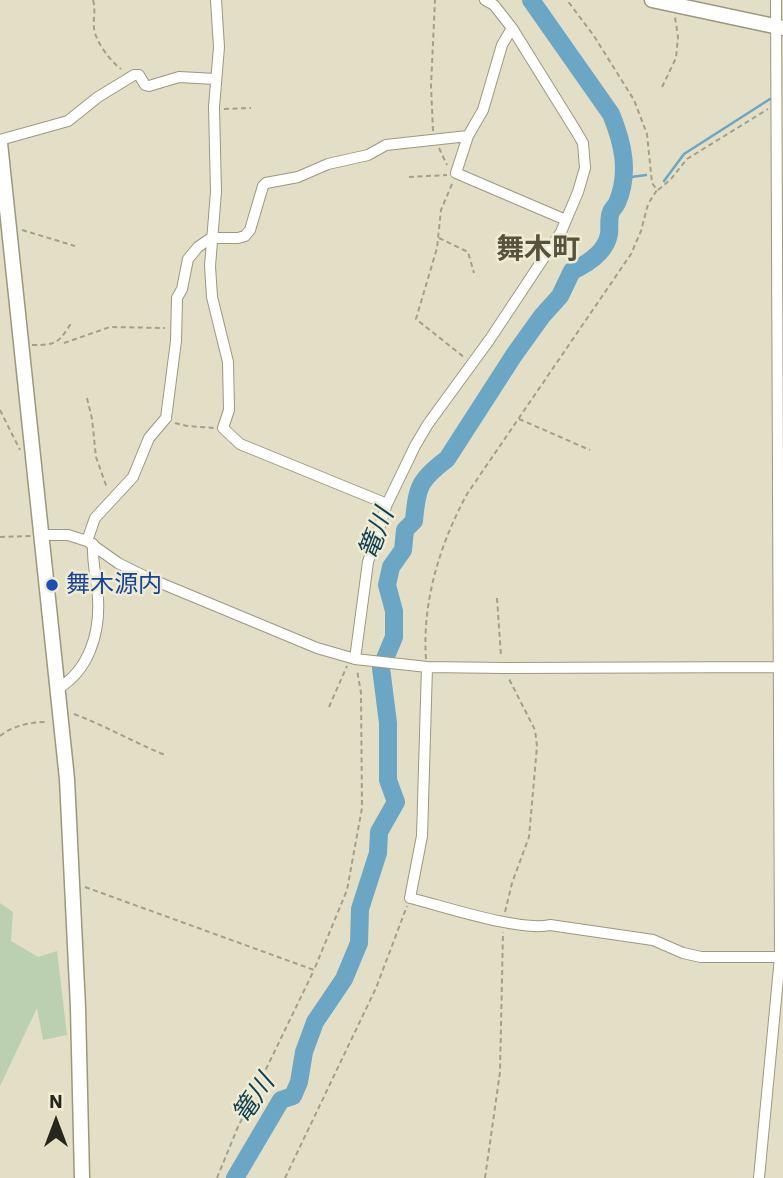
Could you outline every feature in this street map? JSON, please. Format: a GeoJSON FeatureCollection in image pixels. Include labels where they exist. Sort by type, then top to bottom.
{"type":"FeatureCollection","features":[{"type":"Feature","properties":{"kind":"street"},"geometry":{"type":"LineString","coordinates":[[216,0],[219,47],[214,109],[216,192],[211,238],[212,297],[228,362],[229,410],[223,428],[240,444],[387,504]]}},
{"type":"Feature","properties":{"kind":"street"},"geometry":{"type":"LineString","coordinates":[[352,658],[368,562],[387,504],[415,446],[561,232],[582,180],[586,156],[583,144],[512,28],[494,5],[485,0]]}},
{"type":"Feature","properties":{"kind":"street"},"geometry":{"type":"LineString","coordinates":[[652,0],[780,28]]}},
{"type":"Feature","properties":{"kind":"street"},"geometry":{"type":"LineString","coordinates":[[759,1178],[781,957],[781,509],[777,105],[780,28],[776,0]]}},
{"type":"Feature","properties":{"kind":"street"},"geometry":{"type":"LineString","coordinates":[[512,28],[502,45],[483,110],[468,135],[455,174],[566,220]]}},
{"type":"Feature","properties":{"kind":"street"},"geometry":{"type":"LineString","coordinates":[[82,1178],[73,883],[61,718],[0,141],[68,121],[98,97],[131,77],[139,75],[145,85],[149,86],[179,77],[215,79]]}},
{"type":"Feature","properties":{"kind":"street"},"geometry":{"type":"LineString","coordinates":[[57,688],[69,682],[80,669],[94,641],[98,597],[90,543],[95,518],[137,472],[149,438],[166,418],[177,298],[182,289],[188,259],[198,247],[211,238],[245,236],[250,230],[266,183],[298,177],[328,164],[368,155],[386,145],[468,135]]}},
{"type":"Feature","properties":{"kind":"street"},"geometry":{"type":"LineString","coordinates":[[42,535],[68,535],[90,543],[146,577],[317,648],[352,658],[425,666],[503,668],[780,667]]}},
{"type":"Feature","properties":{"kind":"street"},"geometry":{"type":"LineString","coordinates":[[425,666],[422,836],[410,898],[503,921],[653,940],[683,954],[701,957],[781,957]]}},
{"type":"Feature","properties":{"kind":"path"},"geometry":{"type":"LineString","coordinates":[[93,0],[96,9],[96,36],[115,65],[131,77]]}},
{"type":"Feature","properties":{"kind":"path"},"geometry":{"type":"LineString","coordinates":[[435,0],[431,86],[435,139],[455,174]]}},
{"type":"Feature","properties":{"kind":"path"},"geometry":{"type":"LineString","coordinates":[[567,0],[594,36],[634,100],[647,134],[652,183],[657,190]]}},
{"type":"Feature","properties":{"kind":"path"},"geometry":{"type":"LineString","coordinates":[[662,87],[676,58],[677,5]]}},
{"type":"Feature","properties":{"kind":"path"},"geometry":{"type":"LineString","coordinates":[[425,666],[426,635],[437,563],[467,494],[631,254],[652,196],[671,179],[687,159],[756,115],[777,105]]}},
{"type":"Feature","properties":{"kind":"path"},"geometry":{"type":"LineString","coordinates":[[214,109],[251,108]]}},
{"type":"Feature","properties":{"kind":"path"},"geometry":{"type":"LineString","coordinates":[[409,177],[455,174]]}},
{"type":"Feature","properties":{"kind":"path"},"geometry":{"type":"LineString","coordinates":[[455,174],[441,210],[437,247],[416,319],[472,364]]}},
{"type":"Feature","properties":{"kind":"path"},"geometry":{"type":"LineString","coordinates":[[10,230],[22,230],[75,246]]}},
{"type":"Feature","properties":{"kind":"path"},"geometry":{"type":"LineString","coordinates":[[437,238],[468,251],[474,273]]}},
{"type":"Feature","properties":{"kind":"path"},"geometry":{"type":"LineString","coordinates":[[22,345],[53,345],[72,322]]}},
{"type":"Feature","properties":{"kind":"path"},"geometry":{"type":"LineString","coordinates":[[64,343],[110,327],[176,328]]}},
{"type":"Feature","properties":{"kind":"path"},"geometry":{"type":"LineString","coordinates":[[87,398],[96,457],[111,499]]}},
{"type":"Feature","properties":{"kind":"path"},"geometry":{"type":"LineString","coordinates":[[0,410],[20,450],[26,455],[34,454]]}},
{"type":"Feature","properties":{"kind":"path"},"geometry":{"type":"LineString","coordinates":[[166,418],[187,426],[223,428]]}},
{"type":"Feature","properties":{"kind":"path"},"geometry":{"type":"LineString","coordinates":[[518,419],[590,450]]}},
{"type":"Feature","properties":{"kind":"path"},"geometry":{"type":"LineString","coordinates":[[0,537],[42,535]]}},
{"type":"Feature","properties":{"kind":"path"},"geometry":{"type":"LineString","coordinates":[[485,1178],[499,1072],[503,921],[512,883],[529,837],[537,746],[535,730],[503,668],[497,598]]}},
{"type":"Feature","properties":{"kind":"path"},"geometry":{"type":"LineString","coordinates":[[329,707],[352,658]]}},
{"type":"Feature","properties":{"kind":"path"},"geometry":{"type":"LineString","coordinates":[[217,1178],[237,1129],[314,970],[347,890],[362,808],[361,693],[352,658]]}},
{"type":"Feature","properties":{"kind":"path"},"geometry":{"type":"LineString","coordinates":[[0,736],[9,729],[61,718],[71,713],[112,728],[121,737],[164,755]]}},
{"type":"Feature","properties":{"kind":"path"},"geometry":{"type":"LineString","coordinates":[[73,883],[314,970]]}},
{"type":"Feature","properties":{"kind":"path"},"geometry":{"type":"LineString","coordinates":[[285,1178],[376,988],[410,898]]}},
{"type":"Feature","properties":{"kind":"green space"},"geometry":{"type":"Polygon","coordinates":[[[0,903],[13,912],[11,941],[38,957],[57,951],[67,1035],[43,1040],[37,1008],[0,1086],[0,903]]]}},
{"type":"Feature","properties":{"kind":"waterway","name":"篭川"},"geometry":{"type":"LineString","coordinates":[[235,1178],[281,1100],[293,1096],[315,1022],[344,979],[359,943],[360,909],[378,853],[379,832],[396,802],[388,780],[388,723],[381,668],[394,637],[394,611],[387,585],[391,567],[403,550],[405,530],[414,521],[418,492],[430,473],[447,459],[514,355],[560,296],[572,271],[600,252],[609,234],[611,211],[621,192],[623,158],[611,114],[531,0]]}},
{"type":"Feature","properties":{"kind":"waterway"},"geometry":{"type":"LineString","coordinates":[[664,181],[684,154],[770,99]]}},
{"type":"Feature","properties":{"kind":"waterway"},"geometry":{"type":"LineString","coordinates":[[624,178],[646,175]]}},
{"type":"Feature","properties":{"kind":"place","name":"舞木源内"},"geometry":{"type":"Point","coordinates":[52,585]}},
{"type":"Feature","properties":{"kind":"district","name":"舞木町"},"geometry":{"type":"Point","coordinates":[538,250]}}]}
